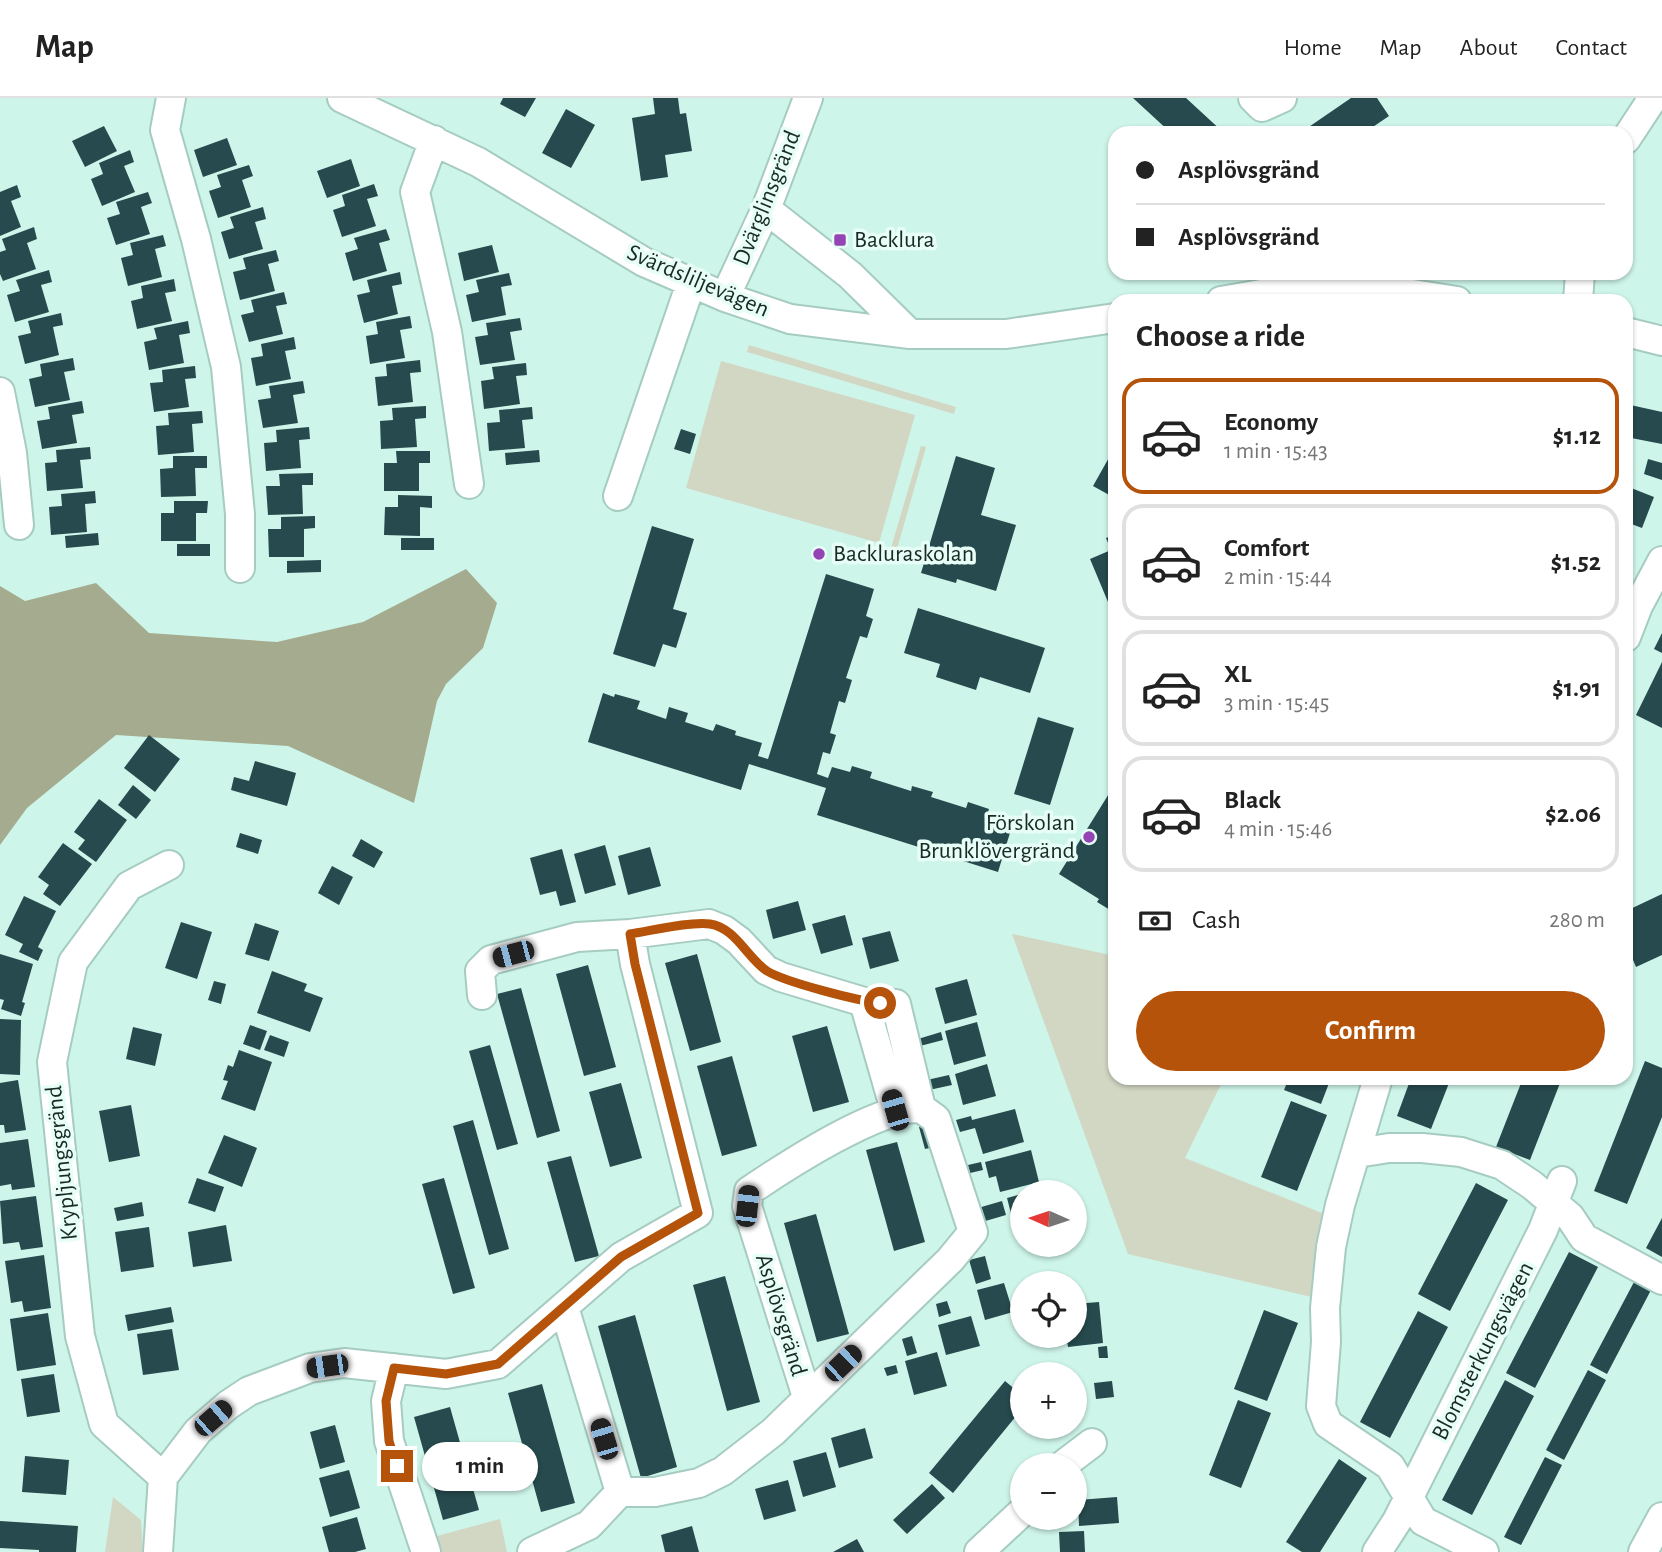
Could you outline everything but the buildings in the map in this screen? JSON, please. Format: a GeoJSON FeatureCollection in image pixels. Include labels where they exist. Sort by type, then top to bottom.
{"type":"FeatureCollection","features":[{"type":"Feature","properties":{"kind":"street"},"geometry":{"type":"LineString","coordinates":[[171,98],[165,130],[226,367],[240,513],[240,568]]}},
{"type":"Feature","properties":{"kind":"street","name":"Svärdsliljevägen"},"geometry":{"type":"LineString","coordinates":[[342,98],[478,162],[644,262],[725,298],[789,319],[909,334],[1006,334],[1108,319]]}},
{"type":"Feature","properties":{"kind":"street","name":"Dvärglinsgränd"},"geometry":{"type":"LineString","coordinates":[[725,298],[766,209],[808,98]]}},
{"type":"Feature","properties":{"kind":"street"},"geometry":{"type":"LineString","coordinates":[[1253,98],[1262,107],[1282,98]]}},
{"type":"Feature","properties":{"kind":"street"},"geometry":{"type":"LineString","coordinates":[[1633,128],[1653,98]]}},
{"type":"Feature","properties":{"kind":"street"},"geometry":{"type":"LineString","coordinates":[[434,140],[415,192],[447,332],[469,484]]}},
{"type":"Feature","properties":{"kind":"street"},"geometry":{"type":"LineString","coordinates":[[766,209],[850,275],[909,334]]}},
{"type":"Feature","properties":{"kind":"street"},"geometry":{"type":"LineString","coordinates":[[618,496],[691,283]]}},
{"type":"Feature","properties":{"kind":"street"},"geometry":{"type":"LineString","coordinates":[[1364,294],[1412,294]]}},
{"type":"Feature","properties":{"kind":"street"},"geometry":{"type":"LineString","coordinates":[[1633,334],[1662,341]]}},
{"type":"Feature","properties":{"kind":"street"},"geometry":{"type":"LineString","coordinates":[[0,392],[12,453],[19,525]]}},
{"type":"Feature","properties":{"kind":"street"},"geometry":{"type":"LineString","coordinates":[[1633,619],[1662,561]]}},
{"type":"Feature","properties":{"kind":"street","name":"Krypljungsgränd"},"geometry":{"type":"LineString","coordinates":[[163,1477],[104,1423],[80,1336],[52,1062],[73,962],[129,886],[169,865]]}},
{"type":"Feature","properties":{"kind":"street","name":"Asplövsgränd"},"geometry":{"type":"LineString","coordinates":[[482,995],[480,971],[491,960],[577,937],[630,934],[709,924],[724,930],[766,970],[781,977],[864,1002],[897,1004],[908,1109]]}},
{"type":"Feature","properties":{"kind":"street"},"geometry":{"type":"LineString","coordinates":[[158,1552],[163,1477],[198,1431],[249,1391],[310,1368],[344,1363],[446,1374],[498,1364],[621,1257],[698,1213],[635,964],[630,934]]}},
{"type":"Feature","properties":{"kind":"street"},"geometry":{"type":"LineString","coordinates":[[1375,1085],[1340,1205],[1331,1247],[1325,1308],[1326,1342],[1321,1406],[1328,1424],[1390,1466],[1423,1521],[1484,1552]]}},
{"type":"Feature","properties":{"kind":"street","name":"Asplövsgränd"},"geometry":{"type":"LineString","coordinates":[[620,1492],[655,1492],[699,1483],[723,1471],[772,1432],[950,1260],[973,1232],[936,1119],[908,1109],[788,1165],[749,1191],[747,1206],[807,1397]]}},
{"type":"Feature","properties":{"kind":"street"},"geometry":{"type":"LineString","coordinates":[[1357,1153],[1389,1148],[1422,1148],[1461,1152],[1502,1165],[1562,1201],[1584,1238],[1662,1280]]}},
{"type":"Feature","properties":{"kind":"street","name":"Blomsterkungsvägen"},"geometry":{"type":"LineString","coordinates":[[1377,1552],[1409,1497],[1537,1242],[1562,1201]]}},
{"type":"Feature","properties":{"kind":"street"},"geometry":{"type":"LineString","coordinates":[[532,1552],[589,1525],[620,1492],[564,1307]]}},
{"type":"Feature","properties":{"kind":"street"},"geometry":{"type":"LineString","coordinates":[[394,1368],[386,1401],[389,1441],[426,1552]]}},
{"type":"Feature","properties":{"kind":"street"},"geometry":{"type":"LineString","coordinates":[[1079,1453],[1092,1443]]}},
{"type":"Feature","properties":{"kind":"street"},"geometry":{"type":"LineString","coordinates":[[1643,1552],[1662,1517]]}},
{"type":"Feature","properties":{"kind":"street"},"geometry":{"type":"LineString","coordinates":[[979,1552],[1010,1522]]}},
{"type":"Feature","properties":{"kind":"green space"},"geometry":{"type":"Polygon","coordinates":[[[749,345],[956,407],[954,414],[747,352],[749,345]]]}},
{"type":"Feature","properties":{"kind":"green space"},"geometry":{"type":"Polygon","coordinates":[[[721,361],[915,415],[879,543],[686,488],[721,361]]]}},
{"type":"Feature","properties":{"kind":"green space"},"geometry":{"type":"Polygon","coordinates":[[[921,446],[926,447],[897,549],[891,548],[921,446]]]}},
{"type":"Feature","properties":{"kind":"green space"},"geometry":{"type":"Polygon","coordinates":[[[466,569],[497,603],[483,648],[446,684],[437,701],[414,803],[288,746],[116,735],[27,808],[0,845],[0,586],[25,601],[96,583],[149,633],[277,642],[363,622],[466,569]]]}},
{"type":"Feature","properties":{"kind":"green space"},"geometry":{"type":"Polygon","coordinates":[[[1012,934],[1108,955],[1108,1085],[1221,1085],[1185,1158],[1327,1215],[1320,1299],[1128,1254],[1012,934]]]}},
{"type":"Feature","properties":{"kind":"green space"},"geometry":{"type":"Polygon","coordinates":[[[113,1497],[141,1520],[143,1552],[105,1552],[113,1497]]]}},
{"type":"Feature","properties":{"kind":"green space"},"geometry":{"type":"Polygon","coordinates":[[[500,1519],[507,1552],[426,1552],[422,1540],[500,1519]]]}},
{"type":"Feature","properties":{"kind":"place","name":"Backlura"},"geometry":{"type":"Point","coordinates":[840,240]}},
{"type":"Feature","properties":{"kind":"place","name":"Backluraskolan"},"geometry":{"type":"Point","coordinates":[819,554]}},
{"type":"Feature","properties":{"kind":"place","name":"Förskolan Brunklövergränd"},"geometry":{"type":"Point","coordinates":[1089,837]}},
{"type":"Feature","properties":{"kind":"route"},"geometry":{"type":"LineString","coordinates":[[397,1466],[389,1441],[386,1401],[394,1368],[446,1374],[498,1364],[621,1257],[698,1213],[635,964],[630,934],[709,924],[724,930],[766,970],[781,977],[864,1002],[880,1003]]}}]}
